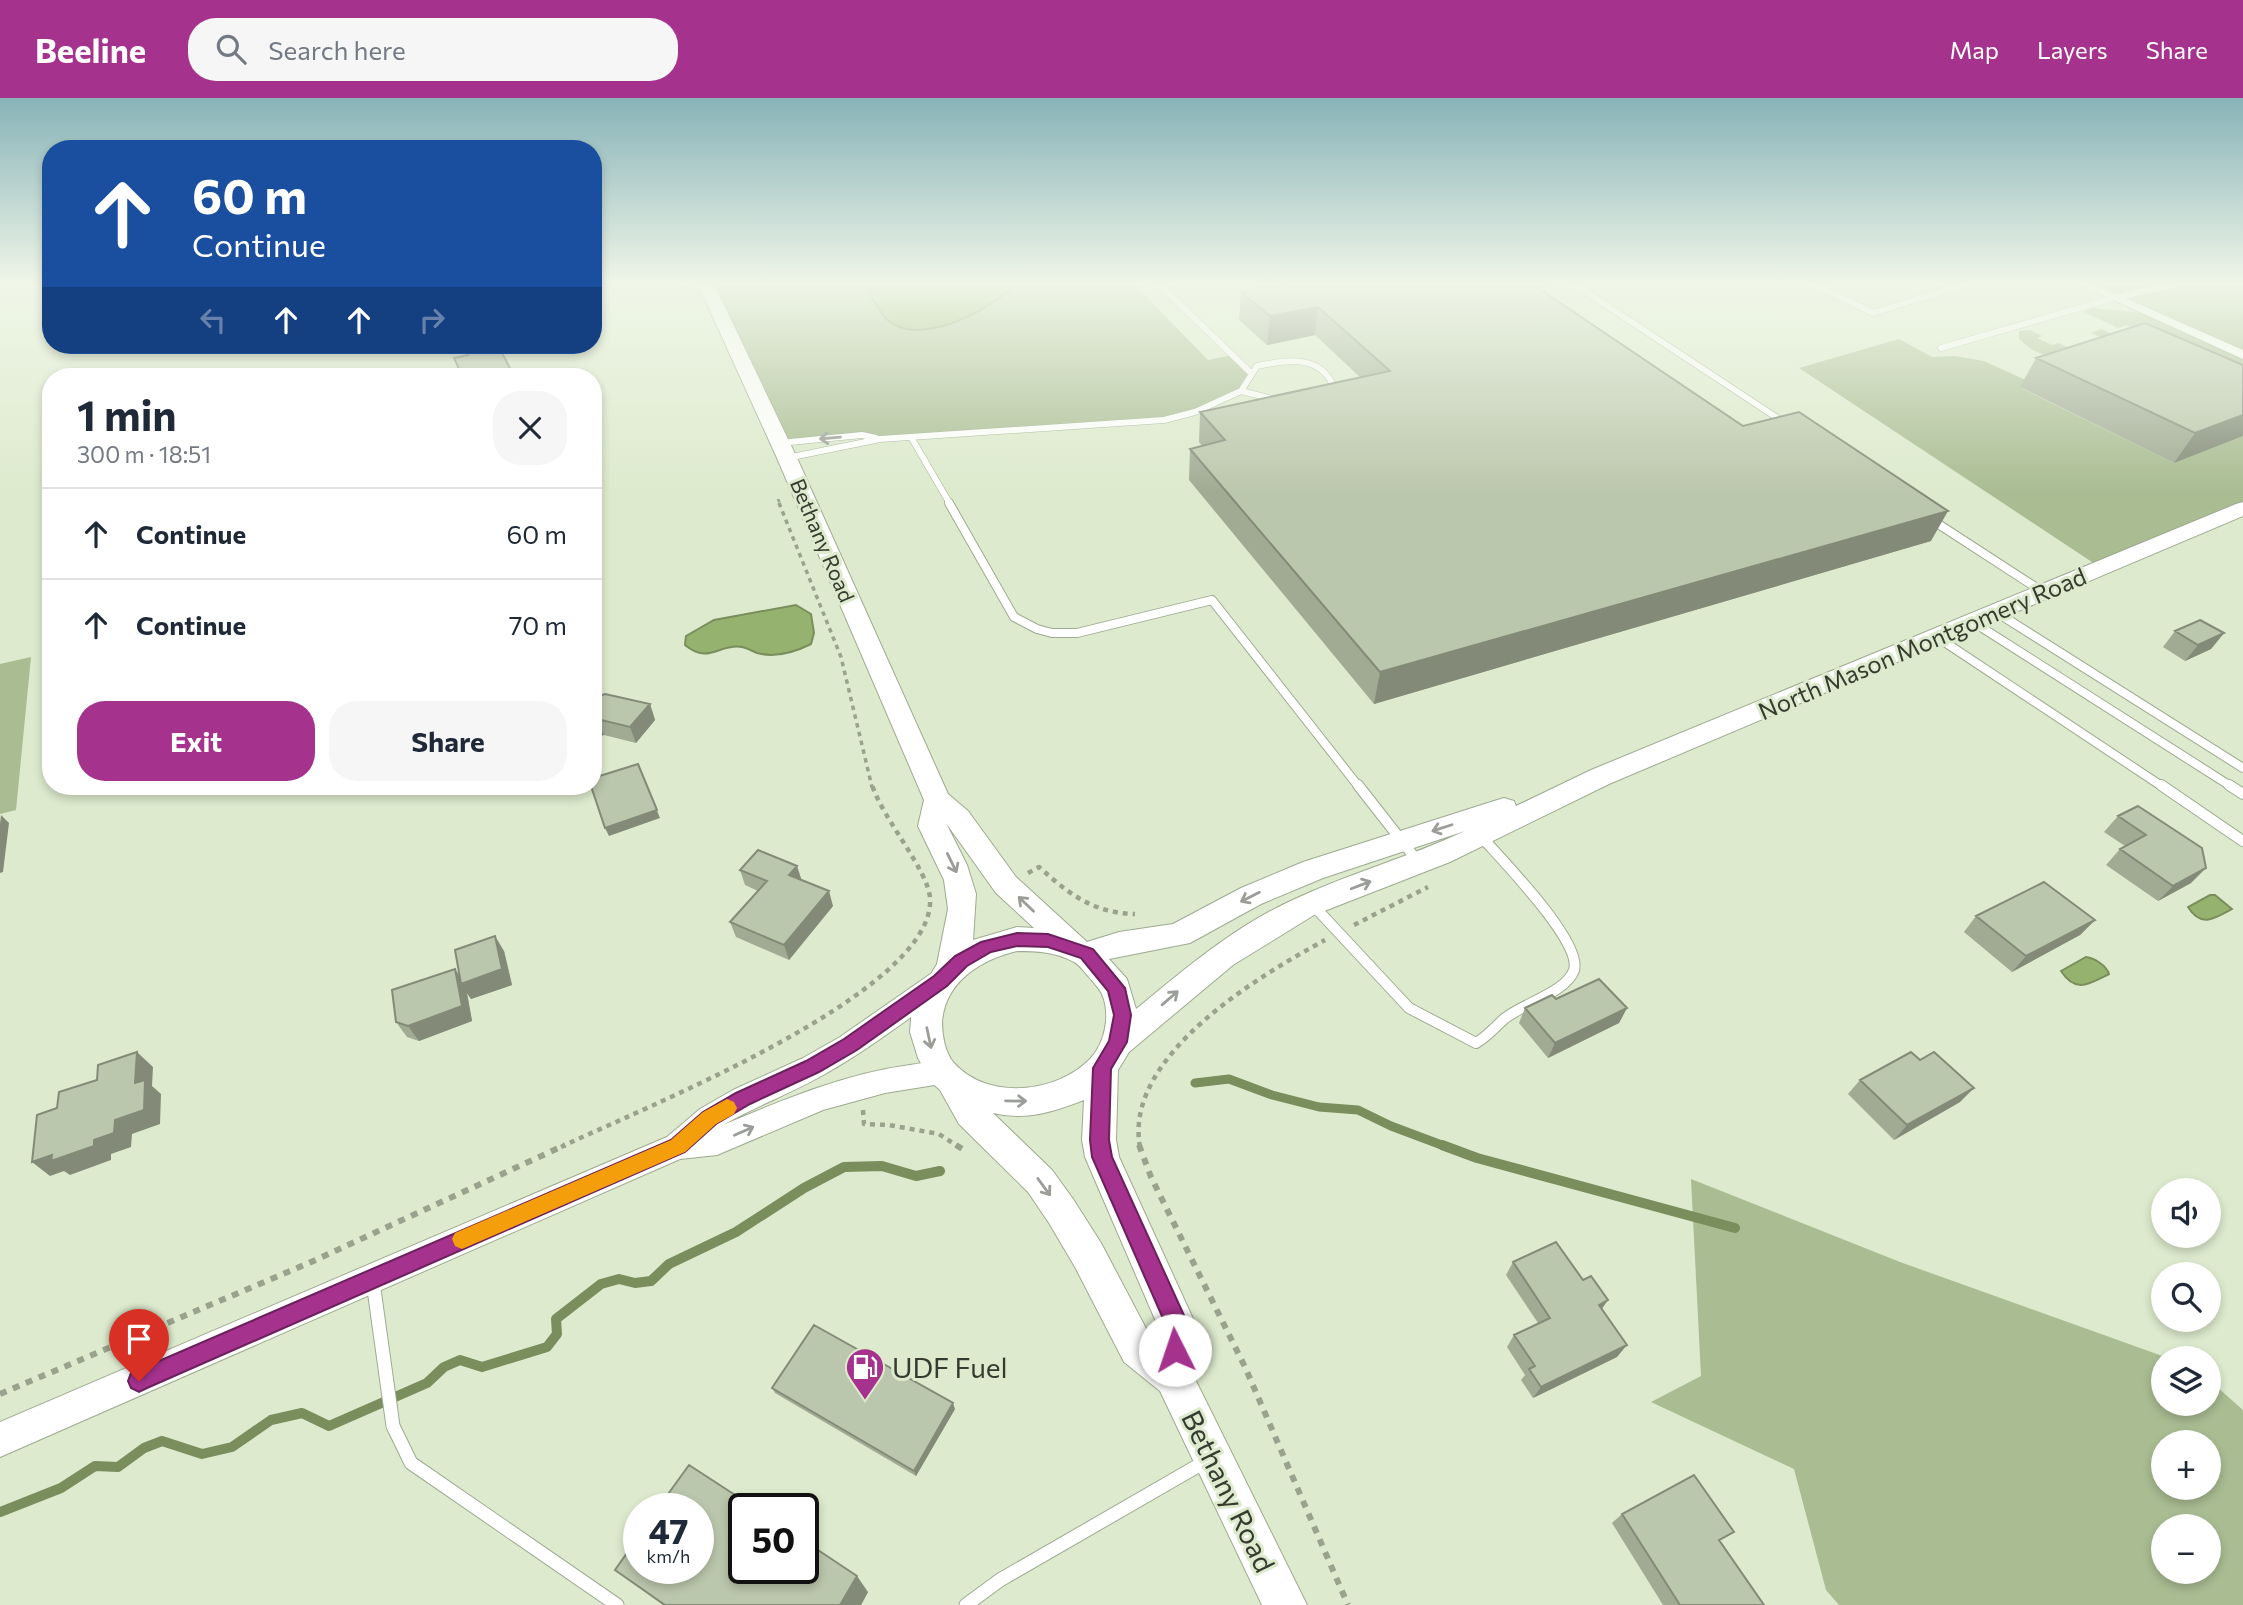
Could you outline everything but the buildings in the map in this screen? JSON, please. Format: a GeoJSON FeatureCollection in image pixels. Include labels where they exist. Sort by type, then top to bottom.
{"type":"FeatureCollection","features":[{"type":"Feature","properties":{"kind":"main road","name":"Bethany Road"},"geometry":{"type":"LineString","coordinates":[[738,352],[784,450],[937,800],[958,818],[1006,885],[1082,952]]}},
{"type":"Feature","properties":{"kind":"main road","name":"North Mason Montgomery Road"},"geometry":{"type":"LineString","coordinates":[[1082,952],[1179,935],[1283,881],[1418,863],[1600,777],[2243,508]]}},
{"type":"Feature","properties":{"kind":"main road","name":"North Mason Montgomery Road"},"geometry":{"type":"LineString","coordinates":[[1110,1055],[1222,956],[1312,904],[1418,863],[1600,777]]}},
{"type":"Feature","properties":{"kind":"main road","name":"Bethany Road"},"geometry":{"type":"LineString","coordinates":[[937,800],[932,826],[953,864],[963,896],[963,919],[946,975]]}},
{"type":"Feature","properties":{"kind":"main road"},"geometry":{"type":"LineString","coordinates":[[1017,939],[1048,940],[1082,952],[1116,988],[1122,1015],[1110,1055],[1077,1088],[1045,1100],[1011,1103],[979,1096],[948,1077],[934,1058],[926,1032],[928,1006],[946,975],[987,946],[1017,939]]}},
{"type":"Feature","properties":{"kind":"main road","name":"Bethany Road"},"geometry":{"type":"LineString","coordinates":[[1110,1055],[1099,1140],[1102,1157],[1176,1322],[1174,1377]]}},
{"type":"Feature","properties":{"kind":"main road","name":"Bethany Road"},"geometry":{"type":"LineString","coordinates":[[948,1077],[971,1114],[1040,1181],[1088,1255],[1137,1349],[1174,1377],[1285,1605]]}},
{"type":"Feature","properties":{"kind":"street"},"geometry":{"type":"LineString","coordinates":[[678,1146],[710,1118],[743,1098],[813,1067],[850,1045],[946,975]]}},
{"type":"Feature","properties":{"kind":"street"},"geometry":{"type":"LineString","coordinates":[[0,1440],[678,1146],[717,1142],[819,1098],[885,1081],[948,1077]]}},
{"type":"Feature","properties":{"kind":"lane"},"geometry":{"type":"LineString","coordinates":[[1230,352],[1252,374]]}},
{"type":"Feature","properties":{"kind":"lane"},"geometry":{"type":"LineString","coordinates":[[1678,352],[1801,433]]}},
{"type":"Feature","properties":{"kind":"lane"},"geometry":{"type":"LineString","coordinates":[[784,450],[880,439],[1164,420],[1195,412],[1241,391],[1257,366],[1275,361],[1297,360],[1317,366],[1330,375],[1333,385],[1327,395],[1317,397]]}},
{"type":"Feature","properties":{"kind":"lane"},"geometry":{"type":"LineString","coordinates":[[1241,391],[1281,401],[1293,400]]}},
{"type":"Feature","properties":{"kind":"lane"},"geometry":{"type":"LineString","coordinates":[[784,450],[862,436],[880,439]]}},
{"type":"Feature","properties":{"kind":"lane"},"geometry":{"type":"LineString","coordinates":[[911,437],[1014,617],[1033,630],[1055,635],[1077,634],[1212,600],[1418,863]]}},
{"type":"Feature","properties":{"kind":"lane"},"geometry":{"type":"LineString","coordinates":[[1916,509],[2043,592]]}},
{"type":"Feature","properties":{"kind":"lane"},"geometry":{"type":"LineString","coordinates":[[1996,612],[2243,768]]}},
{"type":"Feature","properties":{"kind":"lane"},"geometry":{"type":"LineString","coordinates":[[1973,622],[2243,794]]}},
{"type":"Feature","properties":{"kind":"lane"},"geometry":{"type":"LineString","coordinates":[[1937,637],[2036,700],[2243,841]]}},
{"type":"Feature","properties":{"kind":"lane"},"geometry":{"type":"LineString","coordinates":[[1312,904],[1337,934],[1409,1007],[1470,1041],[1482,1041],[1505,1018],[1566,982],[1573,974],[1575,961],[1564,933],[1480,835]]}},
{"type":"Feature","properties":{"kind":"lane"},"geometry":{"type":"LineString","coordinates":[[373,1278],[384,1378],[393,1426],[411,1463],[617,1605]]}},
{"type":"Feature","properties":{"kind":"lane"},"geometry":{"type":"LineString","coordinates":[[966,1605],[1000,1580],[1214,1456]]}},
{"type":"Feature","properties":{"kind":"path"},"geometry":{"type":"LineString","coordinates":[[0,1394],[314,1261],[571,1143],[778,1043],[826,1016],[883,977],[901,958],[925,920],[930,898],[919,873],[881,808],[870,782],[859,745],[845,672],[777,497]]}},
{"type":"Feature","properties":{"kind":"path"},"geometry":{"type":"LineString","coordinates":[[1348,1605],[1212,1294],[1158,1191],[1140,1148],[1137,1127],[1157,1072],[1222,1001],[1337,934],[1418,863]]}},
{"type":"Feature","properties":{"kind":"path"},"geometry":{"type":"LineString","coordinates":[[1031,872],[1039,867],[1074,899],[1091,908],[1111,914],[1141,914]]}},
{"type":"Feature","properties":{"kind":"path"},"geometry":{"type":"LineString","coordinates":[[826,1016],[831,1021]]}},
{"type":"Feature","properties":{"kind":"path"},"geometry":{"type":"LineString","coordinates":[[863,1108],[864,1124],[939,1133],[973,1158]]}},
{"type":"Feature","properties":{"kind":"shaded area"},"geometry":{"type":"Polygon","coordinates":[[[738,352],[1201,352],[1208,360],[1232,355],[1252,374],[1235,392],[1213,405],[1164,420],[880,439],[861,436],[780,443],[738,352]]]}},
{"type":"Feature","properties":{"kind":"shaded area"},"geometry":{"type":"Polygon","coordinates":[[[1853,352],[1923,352],[1932,357],[1955,356],[1984,361],[2032,383],[2021,388],[2174,463],[2243,436],[2243,508],[2101,568],[1799,368],[1853,352]]]}},
{"type":"Feature","properties":{"kind":"shaded area"},"geometry":{"type":"Polygon","coordinates":[[[2038,352],[2093,352],[2075,369],[2038,352]]]}},
{"type":"Feature","properties":{"kind":"shaded area"},"geometry":{"type":"Polygon","coordinates":[[[2189,352],[2243,352],[2243,376],[2189,352]]]}},
{"type":"Feature","properties":{"kind":"shaded area"},"geometry":{"type":"Polygon","coordinates":[[[796,605],[811,614],[814,633],[811,644],[798,649],[771,655],[742,647],[701,653],[685,645],[686,636],[714,620],[796,605]]]}},
{"type":"Feature","properties":{"kind":"shaded area"},"geometry":{"type":"Polygon","coordinates":[[[31,657],[16,810],[0,814],[0,664],[31,657]]]}},
{"type":"Feature","properties":{"kind":"shaded area"},"geometry":{"type":"Polygon","coordinates":[[[2215,895],[2232,909],[2208,920],[2198,918],[2188,907],[2215,895]]]}},
{"type":"Feature","properties":{"kind":"shaded area"},"geometry":{"type":"Polygon","coordinates":[[[2086,957],[2099,962],[2109,974],[2083,985],[2072,983],[2061,971],[2086,957]]]}},
{"type":"Feature","properties":{"kind":"shaded area"},"geometry":{"type":"Polygon","coordinates":[[[1691,1179],[1900,1262],[2151,1352],[2151,1416],[2221,1416],[2221,1391],[2243,1410],[2243,1605],[1839,1605],[1826,1590],[1794,1469],[1651,1402],[1701,1376],[1691,1179]]]}},
{"type":"Feature","properties":{"kind":"waterway"},"geometry":{"type":"LineString","coordinates":[[1195,1083],[1229,1079],[1272,1095],[1319,1107],[1358,1110],[1391,1126],[1447,1147]]}},
{"type":"Feature","properties":{"kind":"waterway"},"geometry":{"type":"LineString","coordinates":[[1442,1145],[1477,1158],[1735,1228]]}},
{"type":"Feature","properties":{"kind":"waterway"},"geometry":{"type":"LineString","coordinates":[[0,1512],[61,1488],[95,1466],[118,1467],[144,1448],[162,1441],[202,1454],[232,1447],[271,1420],[302,1413],[329,1426],[427,1383],[444,1367],[460,1360],[482,1367],[547,1347],[557,1334],[556,1319],[601,1284],[619,1279],[635,1283],[651,1281],[669,1264],[736,1232],[804,1188],[844,1167],[882,1166],[916,1176],[940,1171]]}},
{"type":"Feature","properties":{"kind":"slow traffic"},"geometry":{"type":"LineString","coordinates":[[462,1239],[678,1146],[710,1118],[727,1108]]}},
{"type":"Feature","properties":{"kind":"place","name":"UDF Fuel"},"geometry":{"type":"Point","coordinates":[865,1401]}},
{"type":"Feature","properties":{"kind":"route"},"geometry":{"type":"LineString","coordinates":[[139,1381],[678,1146],[710,1118],[743,1098],[813,1067],[850,1045],[941,981],[961,961],[987,946],[1017,939],[1048,940],[1087,954],[1100,966],[1116,988],[1122,1015],[1118,1042],[1102,1068],[1099,1140],[1108,1173],[1176,1322],[1175,1350]]}}]}
